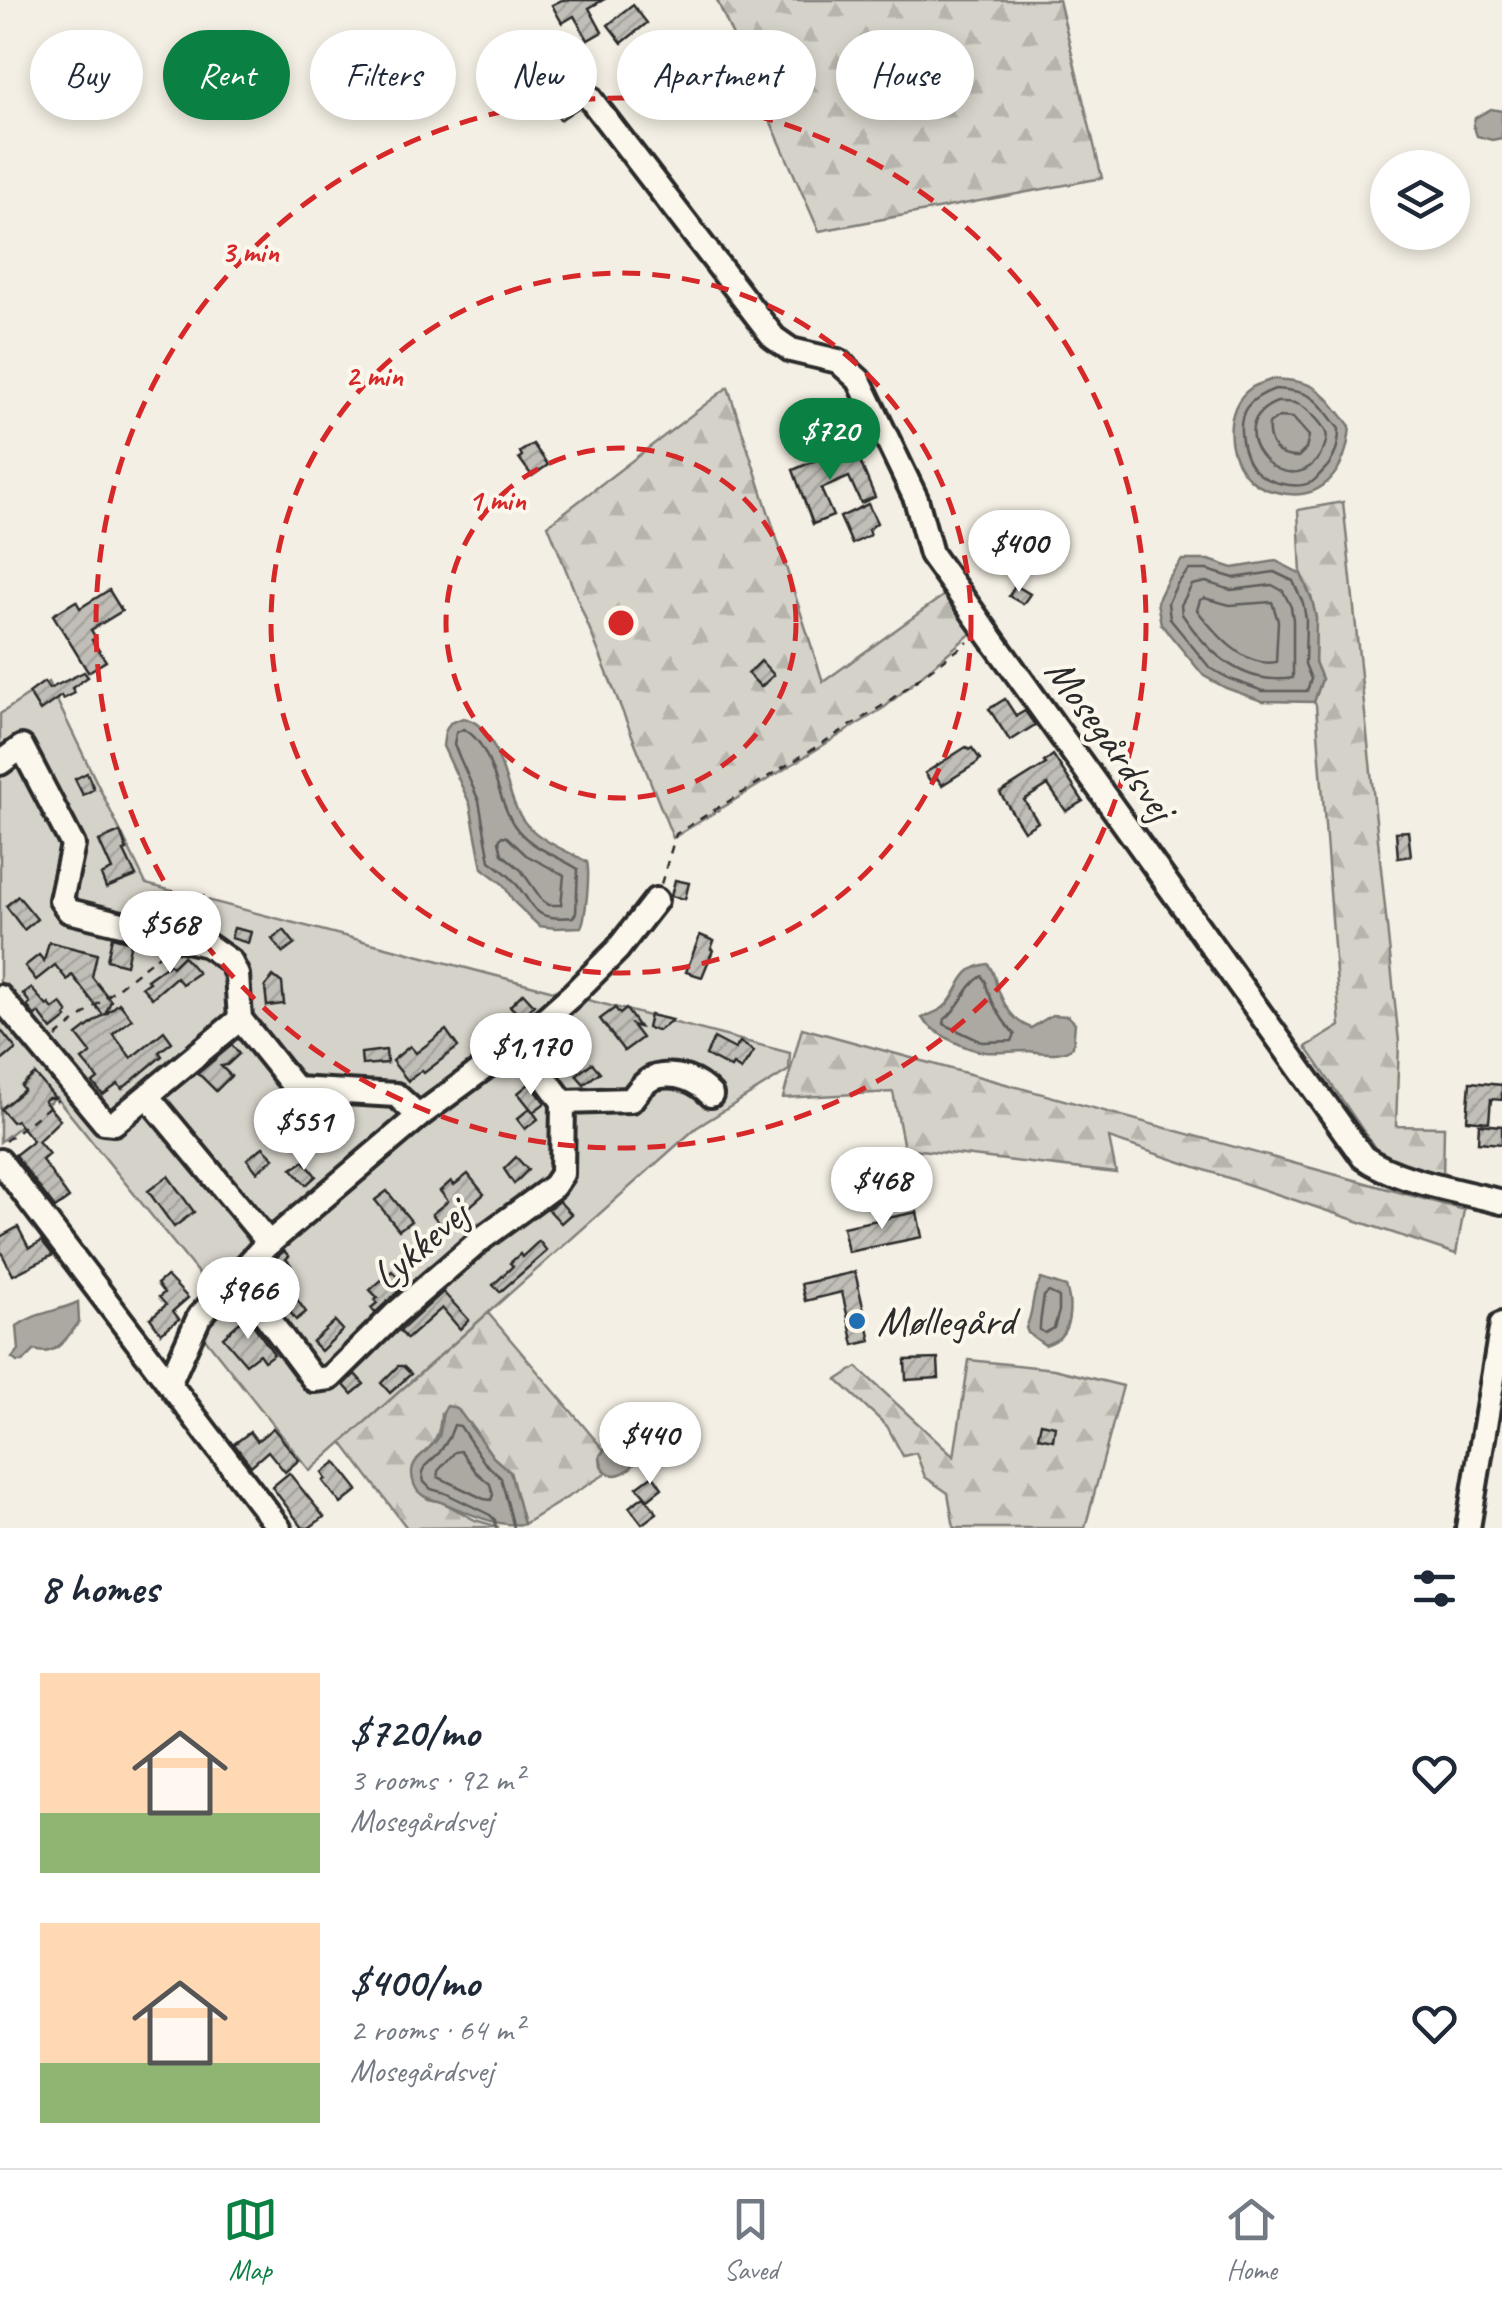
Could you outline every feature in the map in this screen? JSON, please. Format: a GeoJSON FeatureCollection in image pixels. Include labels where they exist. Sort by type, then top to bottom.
{"type":"FeatureCollection","features":[{"type":"Feature","properties":{"kind":"street","name":"Mosegårdsvej"},"geometry":{"type":"LineString","coordinates":[[597,108],[774,338],[791,350],[838,361],[859,380],[916,499],[931,554],[1363,1156],[1395,1174],[1502,1202]]}},
{"type":"Feature","properties":{"kind":"street"},"geometry":{"type":"LineString","coordinates":[[0,763],[22,747],[73,845],[62,900],[69,912],[207,945],[230,961],[237,975],[240,1020],[296,1088],[396,1096],[419,1116]]}},
{"type":"Feature","properties":{"kind":"street"},"geometry":{"type":"LineString","coordinates":[[169,1384],[198,1317],[236,1276],[419,1116],[520,1042],[617,950],[656,900]]}},
{"type":"Feature","properties":{"kind":"street"},"geometry":{"type":"LineString","coordinates":[[0,996],[104,1122],[114,1123],[240,1020]]}},
{"type":"Feature","properties":{"kind":"street"},"geometry":{"type":"LineString","coordinates":[[520,1042],[563,1102],[631,1100],[655,1077],[685,1078],[700,1083],[711,1095]]}},
{"type":"Feature","properties":{"kind":"street"},"geometry":{"type":"LineString","coordinates":[[157,1089],[270,1243]]}},
{"type":"Feature","properties":{"kind":"street","name":"Lykkevej"},"geometry":{"type":"LineString","coordinates":[[236,1276],[314,1380],[330,1378],[484,1236],[554,1186],[562,1174],[563,1102]]}},
{"type":"Feature","properties":{"kind":"street"},"geometry":{"type":"LineString","coordinates":[[0,1162],[279,1528]]}},
{"type":"Feature","properties":{"kind":"street"},"geometry":{"type":"LineString","coordinates":[[1468,1528],[1502,1324]]}},
{"type":"Feature","properties":{"kind":"path"},"geometry":{"type":"LineString","coordinates":[[656,900],[676,834],[882,706],[985,629]]}},
{"type":"Feature","properties":{"kind":"path"},"geometry":{"type":"LineString","coordinates":[[43,1048],[162,954],[169,934]]}},
{"type":"Feature","properties":{"kind":"path"},"geometry":{"type":"LineString","coordinates":[[0,1146],[75,1087]]}},
{"type":"Feature","properties":{"kind":"green space"},"geometry":{"type":"Polygon","coordinates":[[[717,0],[1059,0],[1102,178],[819,231],[770,120],[816,120],[816,30],[730,30],[717,0]]]}},
{"type":"Feature","properties":{"kind":"green space"},"geometry":{"type":"Polygon","coordinates":[[[728,387],[823,682],[947,593],[975,630],[885,707],[673,838],[548,525],[728,387]]]}},
{"type":"Feature","properties":{"kind":"green space"},"geometry":{"type":"Polygon","coordinates":[[[1343,502],[1399,1042],[1396,1126],[1444,1127],[1443,1179],[1379,1154],[1306,1047],[1340,1026],[1314,702],[1322,679],[1315,662],[1316,618],[1301,574],[1298,510],[1343,502]]]}},
{"type":"Feature","properties":{"kind":"green space"},"geometry":{"type":"Polygon","coordinates":[[[48,682],[146,884],[790,1053],[789,1070],[696,1128],[310,1471],[188,1317],[210,1288],[56,1097],[0,1142],[0,714],[48,682]]]}},
{"type":"Feature","properties":{"kind":"green space"},"geometry":{"type":"Polygon","coordinates":[[[802,1028],[1464,1210],[1456,1254],[1109,1138],[1116,1173],[904,1148],[893,1092],[783,1098],[802,1028]]]}},
{"type":"Feature","properties":{"kind":"green space"},"geometry":{"type":"Polygon","coordinates":[[[488,1313],[604,1450],[601,1466],[607,1473],[524,1524],[510,1472],[493,1457],[470,1423],[441,1413],[435,1439],[417,1459],[428,1499],[499,1527],[407,1528],[342,1442],[488,1313]]]}},
{"type":"Feature","properties":{"kind":"green space"},"geometry":{"type":"Polygon","coordinates":[[[969,1360],[1054,1369],[1123,1386],[1085,1528],[954,1528],[948,1493],[925,1477],[916,1453],[903,1456],[887,1426],[837,1380],[857,1367],[954,1457],[969,1360]]]}},
{"type":"Feature","properties":{"kind":"water"},"geometry":{"type":"Polygon","coordinates":[[[1491,109],[1502,111],[1502,138],[1492,140],[1477,136],[1473,125],[1475,118],[1491,109]]]}},
{"type":"Feature","properties":{"kind":"water"},"geometry":{"type":"Polygon","coordinates":[[[1273,379],[1301,382],[1318,390],[1350,426],[1338,469],[1320,488],[1307,493],[1261,487],[1241,469],[1235,457],[1230,432],[1236,407],[1251,388],[1273,379]]]}},
{"type":"Feature","properties":{"kind":"water"},"geometry":{"type":"Polygon","coordinates":[[[1182,560],[1209,560],[1233,568],[1276,561],[1301,574],[1316,618],[1315,662],[1322,679],[1314,702],[1262,701],[1204,676],[1161,624],[1157,602],[1182,560]]]}},
{"type":"Feature","properties":{"kind":"water"},"geometry":{"type":"Polygon","coordinates":[[[463,718],[487,734],[526,824],[547,841],[587,862],[587,895],[581,927],[539,926],[514,902],[503,884],[482,868],[470,804],[443,746],[450,723],[463,718]]]}},
{"type":"Feature","properties":{"kind":"water"},"geometry":{"type":"Polygon","coordinates":[[[988,964],[1003,1001],[1015,1018],[1031,1028],[1052,1015],[1068,1016],[1075,1023],[1073,1047],[1056,1053],[985,1052],[950,1040],[927,1024],[922,1018],[950,1001],[965,975],[988,964]]]}},
{"type":"Feature","properties":{"kind":"water"},"geometry":{"type":"Polygon","coordinates":[[[1041,1279],[1066,1287],[1069,1305],[1064,1332],[1045,1345],[1026,1328],[1041,1279]]]}},
{"type":"Feature","properties":{"kind":"water"},"geometry":{"type":"Polygon","coordinates":[[[78,1302],[79,1322],[60,1345],[49,1351],[35,1350],[23,1362],[12,1358],[19,1350],[17,1326],[78,1302]]]}},
{"type":"Feature","properties":{"kind":"water"},"geometry":{"type":"Polygon","coordinates":[[[447,1406],[457,1408],[493,1457],[510,1472],[524,1524],[482,1518],[417,1490],[413,1467],[439,1436],[447,1406]]]}},
{"type":"Feature","properties":{"kind":"water"},"geometry":{"type":"Polygon","coordinates":[[[636,1426],[644,1430],[642,1453],[627,1470],[610,1474],[600,1456],[607,1446],[636,1426]]]}},
{"type":"Feature","properties":{"kind":"building"},"geometry":{"type":"Polygon","coordinates":[[[562,0],[603,0],[589,8],[602,32],[597,35],[597,30],[582,30],[574,16],[562,23],[552,5],[562,0]]]}},
{"type":"Feature","properties":{"kind":"building"},"geometry":{"type":"Polygon","coordinates":[[[633,5],[647,23],[638,30],[617,30],[617,37],[608,25],[633,5]]]}},
{"type":"Feature","properties":{"kind":"building"},"geometry":{"type":"Polygon","coordinates":[[[533,444],[548,465],[532,476],[519,458],[520,452],[533,444]]]}},
{"type":"Feature","properties":{"kind":"building"},"geometry":{"type":"Polygon","coordinates":[[[830,454],[834,464],[857,454],[875,497],[861,503],[849,477],[821,489],[833,516],[813,524],[793,470],[830,454]]]}},
{"type":"Feature","properties":{"kind":"building"},"geometry":{"type":"Polygon","coordinates":[[[868,504],[877,523],[868,530],[870,535],[852,544],[840,517],[868,504]]]}},
{"type":"Feature","properties":{"kind":"building"},"geometry":{"type":"Polygon","coordinates":[[[1015,585],[1030,594],[1023,604],[1009,596],[1015,585]]]}},
{"type":"Feature","properties":{"kind":"building"},"geometry":{"type":"Polygon","coordinates":[[[109,590],[122,611],[91,630],[96,638],[92,640],[106,661],[88,672],[53,615],[76,601],[80,608],[109,590]]]}},
{"type":"Feature","properties":{"kind":"building"},"geometry":{"type":"Polygon","coordinates":[[[761,661],[774,675],[761,687],[748,674],[761,661]]]}},
{"type":"Feature","properties":{"kind":"building"},"geometry":{"type":"Polygon","coordinates":[[[84,672],[88,677],[72,688],[75,693],[63,699],[61,696],[40,711],[29,693],[44,682],[49,689],[84,672]]]}},
{"type":"Feature","properties":{"kind":"building"},"geometry":{"type":"Polygon","coordinates":[[[1005,699],[1016,716],[1025,711],[1035,725],[1010,741],[989,709],[1005,699]]]}},
{"type":"Feature","properties":{"kind":"building"},"geometry":{"type":"Polygon","coordinates":[[[966,747],[972,748],[980,759],[977,763],[942,785],[937,778],[931,782],[925,773],[966,747]]]}},
{"type":"Feature","properties":{"kind":"building"},"geometry":{"type":"Polygon","coordinates":[[[1053,755],[1083,801],[1066,811],[1048,785],[1024,800],[1038,822],[1024,831],[1000,793],[1046,764],[1053,755]]]}},
{"type":"Feature","properties":{"kind":"building"},"geometry":{"type":"Polygon","coordinates":[[[87,773],[94,789],[83,795],[75,779],[87,773]]]}},
{"type":"Feature","properties":{"kind":"building"},"geometry":{"type":"Polygon","coordinates":[[[1408,831],[1411,856],[1398,858],[1396,832],[1408,831]]]}},
{"type":"Feature","properties":{"kind":"building"},"geometry":{"type":"Polygon","coordinates":[[[120,832],[136,876],[106,888],[101,875],[112,870],[99,841],[120,832]]]}},
{"type":"Feature","properties":{"kind":"building"},"geometry":{"type":"Polygon","coordinates":[[[675,880],[689,883],[685,899],[671,896],[675,880]]]}},
{"type":"Feature","properties":{"kind":"building"},"geometry":{"type":"Polygon","coordinates":[[[192,893],[203,896],[201,903],[209,905],[206,918],[183,912],[192,893]]]}},
{"type":"Feature","properties":{"kind":"building"},"geometry":{"type":"Polygon","coordinates":[[[18,896],[37,919],[24,930],[6,906],[18,896]]]}},
{"type":"Feature","properties":{"kind":"building"},"geometry":{"type":"Polygon","coordinates":[[[234,928],[251,932],[248,943],[231,938],[234,928]]]}},
{"type":"Feature","properties":{"kind":"building"},"geometry":{"type":"Polygon","coordinates":[[[284,930],[295,944],[283,953],[272,939],[284,930]]]}},
{"type":"Feature","properties":{"kind":"building"},"geometry":{"type":"Polygon","coordinates":[[[700,935],[714,941],[702,977],[686,972],[700,935]]]}},
{"type":"Feature","properties":{"kind":"building"},"geometry":{"type":"Polygon","coordinates":[[[112,937],[131,942],[126,965],[107,960],[112,937]]]}},
{"type":"Feature","properties":{"kind":"building"},"geometry":{"type":"Polygon","coordinates":[[[49,942],[97,954],[92,977],[111,1001],[105,1015],[119,1003],[132,1019],[113,1034],[131,1058],[164,1031],[172,1042],[159,1052],[162,1056],[122,1089],[118,1084],[103,1095],[93,1083],[98,1079],[82,1060],[91,1053],[77,1035],[103,1015],[72,975],[67,980],[55,965],[36,980],[25,966],[39,955],[44,961],[49,942]]]}},
{"type":"Feature","properties":{"kind":"building"},"geometry":{"type":"Polygon","coordinates":[[[183,956],[198,973],[182,984],[176,977],[152,998],[142,987],[147,980],[169,964],[172,967],[183,956]]]}},
{"type":"Feature","properties":{"kind":"building"},"geometry":{"type":"Polygon","coordinates":[[[273,976],[282,983],[284,1004],[267,1006],[265,987],[273,976]]]}},
{"type":"Feature","properties":{"kind":"building"},"geometry":{"type":"Polygon","coordinates":[[[31,988],[47,1006],[53,1009],[61,1003],[68,1013],[52,1030],[39,1013],[35,1016],[27,1006],[30,1003],[23,994],[31,988]]]}},
{"type":"Feature","properties":{"kind":"building"},"geometry":{"type":"Polygon","coordinates":[[[523,993],[534,1005],[521,1017],[510,1006],[523,993]]]}},
{"type":"Feature","properties":{"kind":"building"},"geometry":{"type":"Polygon","coordinates":[[[615,1008],[620,1014],[626,1009],[642,1038],[624,1051],[600,1019],[615,1008]]]}},
{"type":"Feature","properties":{"kind":"building"},"geometry":{"type":"Polygon","coordinates":[[[650,1015],[672,1020],[658,1031],[647,1028],[650,1015]]]}},
{"type":"Feature","properties":{"kind":"building"},"geometry":{"type":"Polygon","coordinates":[[[560,1026],[570,1041],[558,1051],[548,1037],[560,1026]]]}},
{"type":"Feature","properties":{"kind":"building"},"geometry":{"type":"Polygon","coordinates":[[[0,1029],[16,1049],[0,1062],[0,1029]]]}},
{"type":"Feature","properties":{"kind":"building"},"geometry":{"type":"Polygon","coordinates":[[[446,1030],[458,1047],[408,1081],[392,1061],[410,1046],[416,1053],[446,1030]]]}},
{"type":"Feature","properties":{"kind":"building"},"geometry":{"type":"Polygon","coordinates":[[[714,1038],[735,1049],[740,1042],[754,1051],[741,1070],[733,1065],[731,1068],[706,1055],[714,1038]]]}},
{"type":"Feature","properties":{"kind":"building"},"geometry":{"type":"Polygon","coordinates":[[[232,1045],[239,1054],[221,1066],[231,1076],[216,1091],[197,1074],[232,1045]]]}},
{"type":"Feature","properties":{"kind":"building"},"geometry":{"type":"Polygon","coordinates":[[[386,1050],[387,1063],[362,1065],[361,1053],[386,1050]]]}},
{"type":"Feature","properties":{"kind":"building"},"geometry":{"type":"Polygon","coordinates":[[[592,1063],[600,1072],[584,1084],[576,1075],[592,1063]]]}},
{"type":"Feature","properties":{"kind":"building"},"geometry":{"type":"Polygon","coordinates":[[[35,1074],[55,1098],[44,1101],[60,1120],[38,1141],[49,1154],[42,1160],[69,1198],[55,1208],[15,1155],[33,1141],[1,1109],[24,1090],[21,1086],[35,1074]]]}},
{"type":"Feature","properties":{"kind":"building"},"geometry":{"type":"Polygon","coordinates":[[[1470,1082],[1502,1085],[1502,1100],[1491,1099],[1489,1122],[1467,1120],[1470,1082]]]}},
{"type":"Feature","properties":{"kind":"building"},"geometry":{"type":"Polygon","coordinates":[[[530,1083],[545,1103],[533,1112],[518,1093],[530,1083]]]}},
{"type":"Feature","properties":{"kind":"building"},"geometry":{"type":"Polygon","coordinates":[[[298,1104],[288,1128],[280,1114],[298,1104]]]}},
{"type":"Feature","properties":{"kind":"building"},"geometry":{"type":"Polygon","coordinates":[[[530,1108],[538,1119],[525,1129],[517,1119],[530,1108]]]}},
{"type":"Feature","properties":{"kind":"building"},"geometry":{"type":"Polygon","coordinates":[[[1479,1124],[1502,1126],[1502,1144],[1478,1142],[1479,1124]]]}},
{"type":"Feature","properties":{"kind":"building"},"geometry":{"type":"Polygon","coordinates":[[[263,1147],[274,1158],[257,1172],[247,1159],[263,1147]]]}},
{"type":"Feature","properties":{"kind":"building"},"geometry":{"type":"Polygon","coordinates":[[[516,1157],[528,1170],[514,1184],[504,1169],[516,1157]]]}},
{"type":"Feature","properties":{"kind":"building"},"geometry":{"type":"Polygon","coordinates":[[[304,1161],[316,1176],[306,1185],[292,1169],[304,1161]]]}},
{"type":"Feature","properties":{"kind":"building"},"geometry":{"type":"Polygon","coordinates":[[[468,1174],[484,1194],[444,1229],[432,1214],[448,1201],[440,1191],[468,1174]]]}},
{"type":"Feature","properties":{"kind":"building"},"geometry":{"type":"Polygon","coordinates":[[[168,1176],[194,1212],[174,1227],[148,1191],[168,1176]]]}},
{"type":"Feature","properties":{"kind":"building"},"geometry":{"type":"Polygon","coordinates":[[[387,1191],[411,1221],[399,1230],[375,1200],[387,1191]]]}},
{"type":"Feature","properties":{"kind":"building"},"geometry":{"type":"Polygon","coordinates":[[[559,1201],[571,1214],[561,1223],[548,1209],[559,1201]]]}},
{"type":"Feature","properties":{"kind":"building"},"geometry":{"type":"Polygon","coordinates":[[[917,1212],[922,1237],[848,1252],[843,1227],[917,1212]]]}},
{"type":"Feature","properties":{"kind":"building"},"geometry":{"type":"Polygon","coordinates":[[[18,1227],[29,1248],[42,1241],[53,1255],[13,1275],[0,1250],[0,1237],[18,1227]]]}},
{"type":"Feature","properties":{"kind":"building"},"geometry":{"type":"Polygon","coordinates":[[[539,1241],[547,1251],[500,1292],[493,1285],[513,1266],[510,1263],[539,1241]]]}},
{"type":"Feature","properties":{"kind":"building"},"geometry":{"type":"Polygon","coordinates":[[[284,1251],[291,1265],[280,1275],[269,1264],[284,1251]]]}},
{"type":"Feature","properties":{"kind":"building"},"geometry":{"type":"Polygon","coordinates":[[[392,1271],[405,1285],[375,1313],[371,1308],[378,1298],[370,1290],[392,1271]]]}},
{"type":"Feature","properties":{"kind":"building","name":"Møllegård"},"geometry":{"type":"Polygon","coordinates":[[[855,1272],[871,1341],[854,1345],[842,1292],[805,1301],[801,1284],[855,1272]]]}},
{"type":"Feature","properties":{"kind":"building"},"geometry":{"type":"Polygon","coordinates":[[[167,1276],[188,1298],[173,1311],[179,1319],[161,1333],[150,1318],[166,1305],[159,1297],[164,1293],[157,1284],[167,1276]]]}},
{"type":"Feature","properties":{"kind":"building"},"geometry":{"type":"Polygon","coordinates":[[[443,1292],[469,1320],[460,1329],[442,1308],[407,1339],[400,1331],[443,1292]]]}},
{"type":"Feature","properties":{"kind":"building"},"geometry":{"type":"Polygon","coordinates":[[[293,1294],[306,1312],[296,1320],[283,1302],[293,1294]]]}},
{"type":"Feature","properties":{"kind":"building"},"geometry":{"type":"Polygon","coordinates":[[[247,1316],[274,1354],[264,1361],[259,1354],[246,1364],[223,1337],[247,1316]]]}},
{"type":"Feature","properties":{"kind":"building"},"geometry":{"type":"Polygon","coordinates":[[[335,1321],[343,1330],[321,1351],[312,1342],[335,1321]]]}},
{"type":"Feature","properties":{"kind":"building"},"geometry":{"type":"Polygon","coordinates":[[[938,1359],[939,1378],[906,1380],[905,1360],[938,1359]]]}},
{"type":"Feature","properties":{"kind":"building"},"geometry":{"type":"Polygon","coordinates":[[[398,1366],[411,1374],[390,1393],[381,1383],[398,1366]]]}},
{"type":"Feature","properties":{"kind":"building"},"geometry":{"type":"Polygon","coordinates":[[[355,1374],[364,1384],[352,1394],[344,1385],[355,1374]]]}},
{"type":"Feature","properties":{"kind":"building"},"geometry":{"type":"Polygon","coordinates":[[[1041,1423],[1055,1426],[1053,1440],[1038,1437],[1041,1423]]]}},
{"type":"Feature","properties":{"kind":"building"},"geometry":{"type":"Polygon","coordinates":[[[273,1428],[299,1460],[285,1472],[268,1451],[251,1466],[234,1444],[250,1432],[257,1441],[273,1428]]]}},
{"type":"Feature","properties":{"kind":"building"},"geometry":{"type":"Polygon","coordinates":[[[336,1462],[358,1490],[341,1504],[323,1481],[326,1479],[322,1473],[336,1462]]]}},
{"type":"Feature","properties":{"kind":"building"},"geometry":{"type":"Polygon","coordinates":[[[289,1473],[324,1517],[309,1528],[303,1528],[272,1487],[289,1473]]]}},
{"type":"Feature","properties":{"kind":"building"},"geometry":{"type":"Polygon","coordinates":[[[653,1475],[662,1488],[648,1499],[637,1487],[653,1475]]]}},
{"type":"Feature","properties":{"kind":"building"},"geometry":{"type":"Polygon","coordinates":[[[644,1496],[657,1513],[642,1524],[629,1507],[644,1496]]]}},
{"type":"Feature","properties":{"kind":"place","name":"Møllegård"},"geometry":{"type":"Point","coordinates":[857,1321]}}]}
